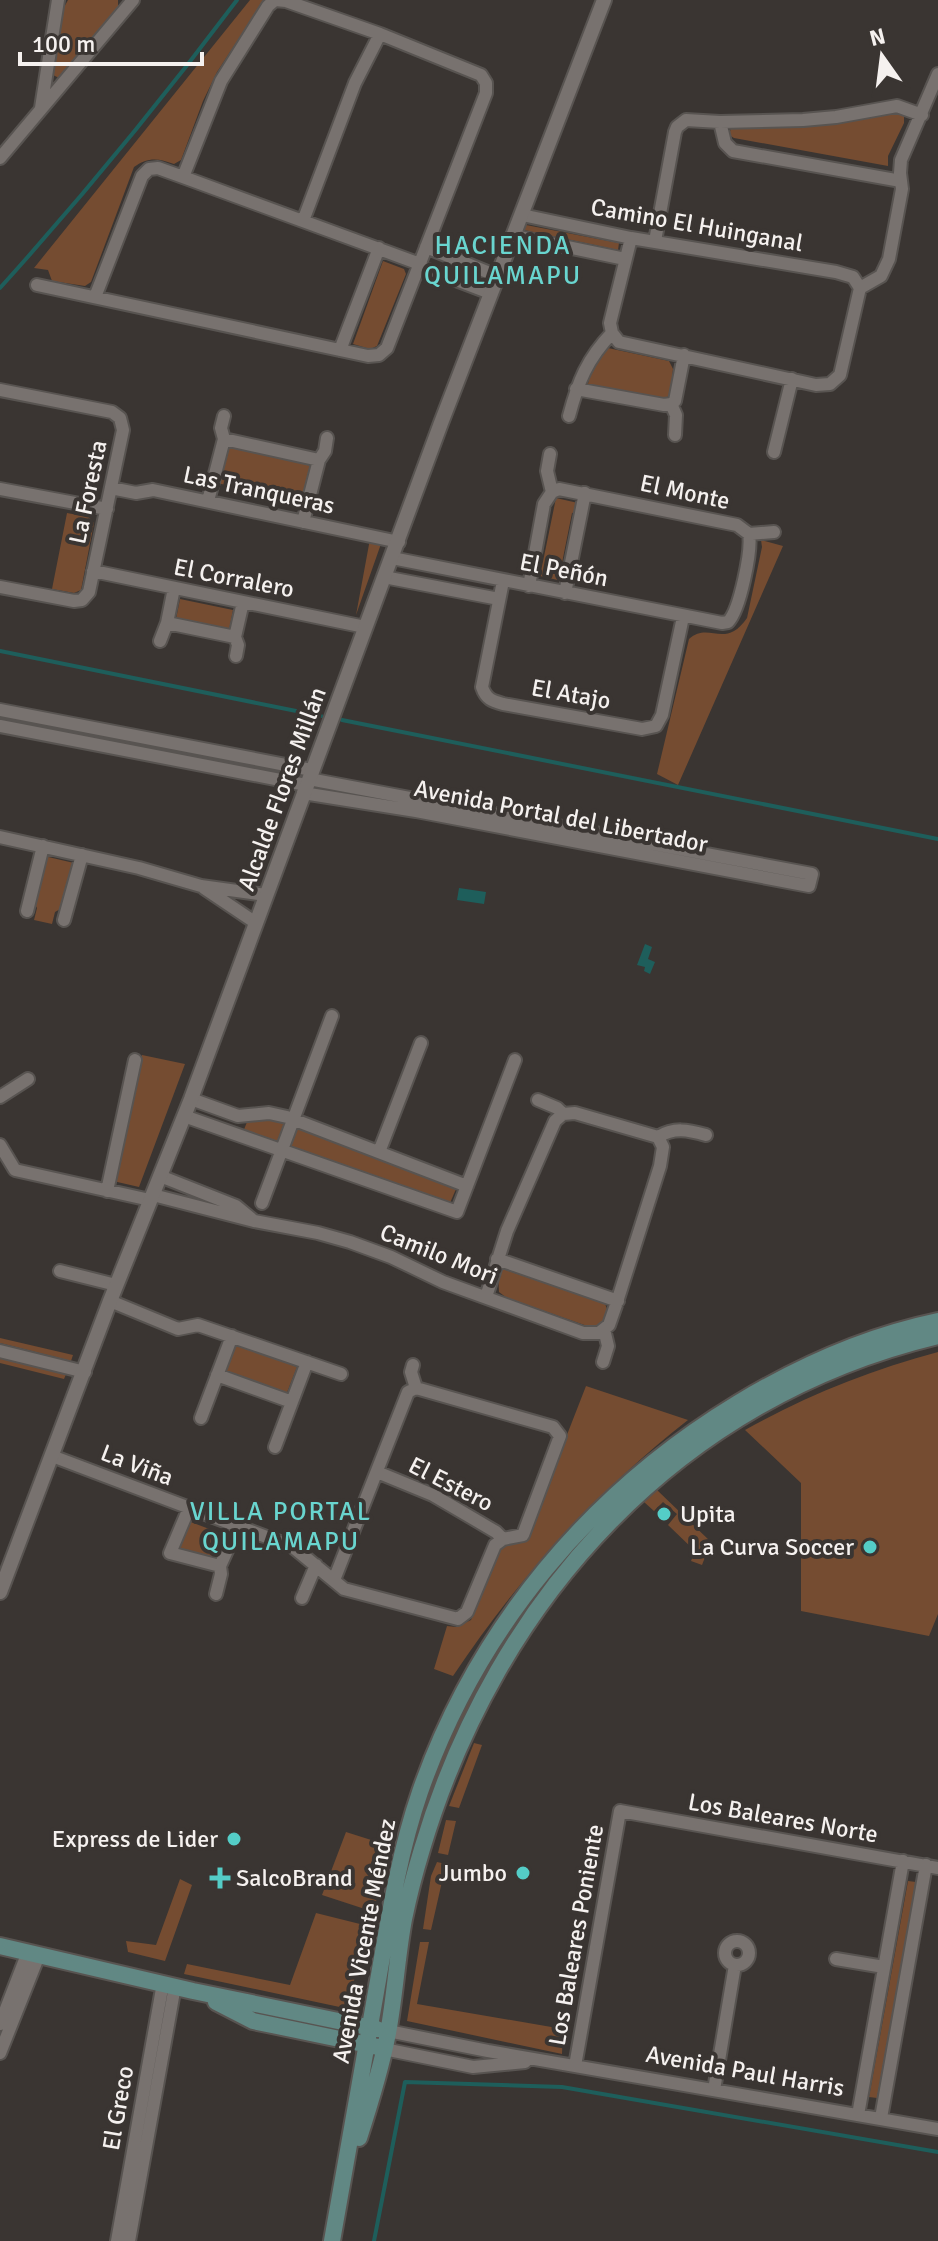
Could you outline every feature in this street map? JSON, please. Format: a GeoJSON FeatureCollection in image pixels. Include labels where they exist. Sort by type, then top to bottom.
{"type":"FeatureCollection","features":[{"type":"Feature","properties":{"kind":"main road","name":"Avenida Vicente Méndez"},"geometry":{"type":"LineString","coordinates":[[332,2241],[401,1858],[410,1825],[432,1760],[455,1709],[476,1668],[511,1613],[571,1539],[616,1494],[661,1455],[709,1420],[781,1377],[832,1354],[894,1332],[938,1321]]}},
{"type":"Feature","properties":{"kind":"main road","name":"Avenida Vicente Méndez"},"geometry":{"type":"LineString","coordinates":[[339,2205],[384,2049],[404,1920],[434,1812],[476,1711],[512,1647],[553,1588],[601,1531],[670,1465],[731,1422],[790,1389],[851,1362],[938,1336]]}},
{"type":"Feature","properties":{"kind":"main road","name":"Avenida Paul Harris"},"geometry":{"type":"LineString","coordinates":[[0,1946],[193,1991],[388,2031]]}},
{"type":"Feature","properties":{"kind":"main road","name":"Avenida Paul Harris"},"geometry":{"type":"LineString","coordinates":[[193,1991],[253,2021],[384,2049]]}},
{"type":"Feature","properties":{"kind":"street"},"geometry":{"type":"LineString","coordinates":[[41,108],[58,0]]}},
{"type":"Feature","properties":{"kind":"street"},"geometry":{"type":"LineString","coordinates":[[0,158],[133,0]]}},
{"type":"Feature","properties":{"kind":"street"},"geometry":{"type":"LineString","coordinates":[[37,285],[368,356],[379,355],[387,348],[486,93],[486,83],[481,75],[380,34],[286,1],[275,0],[268,6],[221,81],[183,177]]}},
{"type":"Feature","properties":{"kind":"street","name":"Alcalde Flores Millán"},"geometry":{"type":"LineString","coordinates":[[1,1588],[116,1285],[191,1099],[490,293],[604,0]]}},
{"type":"Feature","properties":{"kind":"street"},"geometry":{"type":"LineString","coordinates":[[303,221],[355,83],[380,34]]}},
{"type":"Feature","properties":{"kind":"street"},"geometry":{"type":"LineString","coordinates":[[631,238],[610,323],[612,333],[619,342],[816,385],[830,384],[840,375],[860,288],[881,276],[889,259],[902,189],[901,160],[938,74]]}},
{"type":"Feature","properties":{"kind":"street"},"geometry":{"type":"LineString","coordinates":[[655,241],[677,127],[686,120],[803,120],[897,106],[922,115]]}},
{"type":"Feature","properties":{"kind":"street"},"geometry":{"type":"LineString","coordinates":[[720,122],[725,143],[733,151],[901,181]]}},
{"type":"Feature","properties":{"kind":"street"},"geometry":{"type":"LineString","coordinates":[[95,297],[142,176],[149,169],[158,168],[379,248],[490,293]]}},
{"type":"Feature","properties":{"kind":"street","name":"Camino El Huinganal"},"geometry":{"type":"LineString","coordinates":[[522,215],[631,238],[836,272],[853,277],[860,288]]}},
{"type":"Feature","properties":{"kind":"street","name":"Camino El Huinganal"},"geometry":{"type":"LineString","coordinates":[[514,236],[625,259]]}},
{"type":"Feature","properties":{"kind":"street"},"geometry":{"type":"LineString","coordinates":[[426,247],[497,276]]}},
{"type":"Feature","properties":{"kind":"street"},"geometry":{"type":"LineString","coordinates":[[340,350],[379,248]]}},
{"type":"Feature","properties":{"kind":"street"},"geometry":{"type":"LineString","coordinates":[[569,416],[585,368],[612,333]]}},
{"type":"Feature","properties":{"kind":"street"},"geometry":{"type":"LineString","coordinates":[[576,389],[671,404],[675,401],[684,355]]}},
{"type":"Feature","properties":{"kind":"street"},"geometry":{"type":"LineString","coordinates":[[774,452],[792,379]]}},
{"type":"Feature","properties":{"kind":"street","name":"La Foresta"},"geometry":{"type":"LineString","coordinates":[[0,390],[112,412],[120,418],[123,430],[89,592],[82,600],[74,601],[0,587]]}},
{"type":"Feature","properties":{"kind":"street"},"geometry":{"type":"LineString","coordinates":[[671,404],[676,415],[675,435]]}},
{"type":"Feature","properties":{"kind":"street"},"geometry":{"type":"LineString","coordinates":[[208,501],[224,439],[221,428],[224,416]]}},
{"type":"Feature","properties":{"kind":"street"},"geometry":{"type":"LineString","coordinates":[[303,522],[327,438]]}},
{"type":"Feature","properties":{"kind":"street"},"geometry":{"type":"LineString","coordinates":[[224,439],[319,460]]}},
{"type":"Feature","properties":{"kind":"street"},"geometry":{"type":"LineString","coordinates":[[529,586],[544,504],[552,492],[547,471],[550,454]]}},
{"type":"Feature","properties":{"kind":"street","name":"Las Tranqueras"},"geometry":{"type":"LineString","coordinates":[[111,488],[136,493],[153,490],[399,542]]}},
{"type":"Feature","properties":{"kind":"street"},"geometry":{"type":"LineString","coordinates":[[0,489],[107,509]]}},
{"type":"Feature","properties":{"kind":"street","name":"El Monte"},"geometry":{"type":"LineString","coordinates":[[552,492],[565,489],[737,525],[749,534],[774,532]]}},
{"type":"Feature","properties":{"kind":"street"},"geometry":{"type":"LineString","coordinates":[[565,593],[585,493]]}},
{"type":"Feature","properties":{"kind":"street","name":"El Peñón"},"geometry":{"type":"LineString","coordinates":[[392,558],[715,623],[728,622],[735,613],[749,549],[749,534]]}},
{"type":"Feature","properties":{"kind":"street","name":"El Corralero"},"geometry":{"type":"LineString","coordinates":[[93,571],[365,627]]}},
{"type":"Feature","properties":{"kind":"street","name":"El Peñón"},"geometry":{"type":"LineString","coordinates":[[384,577],[499,599]]}},
{"type":"Feature","properties":{"kind":"street","name":"El Atajo"},"geometry":{"type":"LineString","coordinates":[[503,581],[483,678],[485,695],[503,704],[642,729],[656,726],[662,715],[683,617]]}},
{"type":"Feature","properties":{"kind":"street"},"geometry":{"type":"LineString","coordinates":[[160,641],[174,588]]}},
{"type":"Feature","properties":{"kind":"street"},"geometry":{"type":"LineString","coordinates":[[236,656],[238,645],[235,637],[243,602]]}},
{"type":"Feature","properties":{"kind":"street"},"geometry":{"type":"LineString","coordinates":[[167,623],[235,637]]}},
{"type":"Feature","properties":{"kind":"street","name":"Avenida Portal del Libertador"},"geometry":{"type":"LineString","coordinates":[[0,710],[308,782]]}},
{"type":"Feature","properties":{"kind":"street","name":"Avenida Portal del Libertador"},"geometry":{"type":"LineString","coordinates":[[0,726],[308,782],[811,880]]}},
{"type":"Feature","properties":{"kind":"street"},"geometry":{"type":"LineString","coordinates":[[0,837],[201,886],[266,895]]}},
{"type":"Feature","properties":{"kind":"street"},"geometry":{"type":"LineString","coordinates":[[27,911],[43,846]]}},
{"type":"Feature","properties":{"kind":"street"},"geometry":{"type":"LineString","coordinates":[[64,920],[82,855]]}},
{"type":"Feature","properties":{"kind":"street"},"geometry":{"type":"LineString","coordinates":[[201,886],[256,923]]}},
{"type":"Feature","properties":{"kind":"street"},"geometry":{"type":"LineString","coordinates":[[262,1203],[332,1016]]}},
{"type":"Feature","properties":{"kind":"street"},"geometry":{"type":"LineString","coordinates":[[379,1152],[421,1043]]}},
{"type":"Feature","properties":{"kind":"street"},"geometry":{"type":"LineString","coordinates":[[107,1191],[135,1060]]}},
{"type":"Feature","properties":{"kind":"street"},"geometry":{"type":"LineString","coordinates":[[184,1116],[457,1212],[515,1060]]}},
{"type":"Feature","properties":{"kind":"street"},"geometry":{"type":"LineString","coordinates":[[0,1097],[28,1079]]}},
{"type":"Feature","properties":{"kind":"street"},"geometry":{"type":"LineString","coordinates":[[191,1099],[238,1116],[269,1113],[293,1119],[467,1186]]}},
{"type":"Feature","properties":{"kind":"street"},"geometry":{"type":"LineString","coordinates":[[538,1100],[563,1114]]}},
{"type":"Feature","properties":{"kind":"street"},"geometry":{"type":"LineString","coordinates":[[486,1297],[497,1259],[555,1121],[563,1114],[575,1113],[658,1137],[674,1130],[706,1135]]}},
{"type":"Feature","properties":{"kind":"street"},"geometry":{"type":"LineString","coordinates":[[603,1362],[608,1346],[604,1329],[609,1325],[618,1301],[660,1166],[663,1147],[658,1137]]}},
{"type":"Feature","properties":{"kind":"street"},"geometry":{"type":"LineString","coordinates":[[0,1145],[15,1170]]}},
{"type":"Feature","properties":{"kind":"street","name":"Camilo Mori"},"geometry":{"type":"LineString","coordinates":[[0,1168],[318,1233],[391,1257],[443,1282],[583,1333],[599,1333],[604,1329]]}},
{"type":"Feature","properties":{"kind":"street","name":"Camilo Mori"},"geometry":{"type":"LineString","coordinates":[[160,1176],[236,1206],[254,1221]]}},
{"type":"Feature","properties":{"kind":"street"},"geometry":{"type":"LineString","coordinates":[[497,1259],[618,1301]]}},
{"type":"Feature","properties":{"kind":"street"},"geometry":{"type":"LineString","coordinates":[[60,1271],[116,1285]]}},
{"type":"Feature","properties":{"kind":"street"},"geometry":{"type":"LineString","coordinates":[[110,1301],[178,1329],[198,1325],[341,1374]]}},
{"type":"Feature","properties":{"kind":"street"},"geometry":{"type":"LineString","coordinates":[[201,1418],[232,1336]]}},
{"type":"Feature","properties":{"kind":"street"},"geometry":{"type":"LineString","coordinates":[[0,1351],[85,1372]]}},
{"type":"Feature","properties":{"kind":"street"},"geometry":{"type":"LineString","coordinates":[[275,1447],[307,1362]]}},
{"type":"Feature","properties":{"kind":"street"},"geometry":{"type":"LineString","coordinates":[[413,1365],[411,1372],[416,1388]]}},
{"type":"Feature","properties":{"kind":"street"},"geometry":{"type":"LineString","coordinates":[[217,1375],[292,1402]]}},
{"type":"Feature","properties":{"kind":"street"},"geometry":{"type":"LineString","coordinates":[[334,1580],[408,1392],[416,1388],[553,1427],[560,1436],[523,1535],[503,1539]]}},
{"type":"Feature","properties":{"kind":"street","name":"La Viña"},"geometry":{"type":"LineString","coordinates":[[52,1456],[293,1547],[344,1589],[458,1619],[467,1612],[495,1545],[503,1539]]}},
{"type":"Feature","properties":{"kind":"street","name":"El Estero"},"geometry":{"type":"LineString","coordinates":[[377,1472],[433,1495],[503,1539]]}},
{"type":"Feature","properties":{"kind":"street"},"geometry":{"type":"LineString","coordinates":[[189,1508],[170,1553],[220,1566]]}},
{"type":"Feature","properties":{"kind":"street"},"geometry":{"type":"LineString","coordinates":[[216,1594],[220,1566],[238,1526]]}},
{"type":"Feature","properties":{"kind":"street"},"geometry":{"type":"LineString","coordinates":[[302,1598],[316,1565]]}},
{"type":"Feature","properties":{"kind":"street","name":"Los Baleares Norte"},"geometry":{"type":"LineString","coordinates":[[620,1811],[932,1866]]}},
{"type":"Feature","properties":{"kind":"street","name":"Los Baleares Poniente"},"geometry":{"type":"LineString","coordinates":[[575,2066],[620,1811]]}},
{"type":"Feature","properties":{"kind":"street"},"geometry":{"type":"LineString","coordinates":[[858,2115],[903,1861]]}},
{"type":"Feature","properties":{"kind":"street"},"geometry":{"type":"LineString","coordinates":[[881,2118],[932,1866]]}},
{"type":"Feature","properties":{"kind":"street"},"geometry":{"type":"LineString","coordinates":[[0,2024],[33,1953]]}},
{"type":"Feature","properties":{"kind":"street"},"geometry":{"type":"LineString","coordinates":[[0,2053],[33,1953]]}},
{"type":"Feature","properties":{"kind":"street"},"geometry":{"type":"LineString","coordinates":[[836,1959],[884,1967]]}},
{"type":"Feature","properties":{"kind":"street"},"geometry":{"type":"LineString","coordinates":[[714,2090],[735,1965]]}},
{"type":"Feature","properties":{"kind":"street","name":"El Greco"},"geometry":{"type":"LineString","coordinates":[[117,2241],[169,1985]]}},
{"type":"Feature","properties":{"kind":"street","name":"El Greco"},"geometry":{"type":"LineString","coordinates":[[129,2241],[169,1985]]}},
{"type":"Feature","properties":{"kind":"street","name":"Avenida Paul Harris"},"geometry":{"type":"LineString","coordinates":[[388,2031],[938,2129]]}},
{"type":"Feature","properties":{"kind":"street","name":"Avenida Paul Harris"},"geometry":{"type":"LineString","coordinates":[[384,2049],[473,2067],[545,2061]]}},
{"type":"Feature","properties":{"kind":"shaded area"},"geometry":{"type":"Polygon","coordinates":[[[68,0],[118,0],[118,7],[59,78],[51,74],[62,11],[68,0]]]}},
{"type":"Feature","properties":{"kind":"shaded area"},"geometry":{"type":"Polygon","coordinates":[[[250,0],[264,0],[217,72],[181,160],[174,164],[149,160],[134,167],[91,282],[85,286],[52,281],[48,270],[34,268],[250,0]]]}},
{"type":"Feature","properties":{"kind":"shaded area"},"geometry":{"type":"Polygon","coordinates":[[[898,113],[904,116],[904,123],[888,156],[888,166],[729,135],[731,128],[842,121],[898,113]]]}},
{"type":"Feature","properties":{"kind":"shaded area"},"geometry":{"type":"Polygon","coordinates":[[[526,225],[619,243],[618,250],[524,230],[526,225]]]}},
{"type":"Feature","properties":{"kind":"shaded area"},"geometry":{"type":"Polygon","coordinates":[[[383,261],[404,269],[406,274],[377,346],[370,349],[353,344],[383,261]]]}},
{"type":"Feature","properties":{"kind":"shaded area"},"geometry":{"type":"Polygon","coordinates":[[[608,348],[669,361],[673,369],[670,396],[661,399],[588,384],[595,365],[608,348]]]}},
{"type":"Feature","properties":{"kind":"shaded area"},"geometry":{"type":"Polygon","coordinates":[[[226,443],[315,462],[306,503],[217,483],[226,443]]]}},
{"type":"Feature","properties":{"kind":"shaded area"},"geometry":{"type":"Polygon","coordinates":[[[556,498],[578,503],[577,512],[572,513],[562,563],[566,564],[562,581],[540,576],[556,498]]]}},
{"type":"Feature","properties":{"kind":"shaded area"},"geometry":{"type":"Polygon","coordinates":[[[67,513],[89,517],[94,523],[81,590],[74,593],[52,589],[67,513]]]}},
{"type":"Feature","properties":{"kind":"shaded area"},"geometry":{"type":"Polygon","coordinates":[[[370,539],[382,541],[356,615],[370,539]]]}},
{"type":"Feature","properties":{"kind":"shaded area"},"geometry":{"type":"Polygon","coordinates":[[[761,540],[783,546],[678,785],[657,774],[689,639],[696,634],[731,632],[747,618],[761,540]]]}},
{"type":"Feature","properties":{"kind":"shaded area"},"geometry":{"type":"Polygon","coordinates":[[[180,599],[233,610],[229,630],[176,619],[180,599]]]}},
{"type":"Feature","properties":{"kind":"shaded area"},"geometry":{"type":"Polygon","coordinates":[[[44,856],[74,863],[62,908],[55,912],[52,924],[34,920],[37,908],[33,901],[44,856]]]}},
{"type":"Feature","properties":{"kind":"shaded area"},"geometry":{"type":"Polygon","coordinates":[[[142,1055],[185,1064],[139,1187],[113,1181],[142,1055]]]}},
{"type":"Feature","properties":{"kind":"shaded area"},"geometry":{"type":"Polygon","coordinates":[[[275,1119],[456,1189],[450,1203],[243,1132],[247,1122],[275,1119]]]}},
{"type":"Feature","properties":{"kind":"shaded area"},"geometry":{"type":"Polygon","coordinates":[[[503,1269],[605,1303],[608,1313],[602,1324],[590,1327],[507,1298],[499,1292],[498,1274],[503,1269]]]}},
{"type":"Feature","properties":{"kind":"shaded area"},"geometry":{"type":"Polygon","coordinates":[[[938,1326],[938,1330],[849,1358],[766,1397],[690,1445],[621,1503],[560,1569],[507,1643],[462,1723],[419,1833],[384,2009],[377,2008],[416,1833],[457,1721],[502,1640],[556,1566],[618,1500],[688,1442],[765,1393],[849,1354],[938,1326]]]}},
{"type":"Feature","properties":{"kind":"shaded area"},"geometry":{"type":"Polygon","coordinates":[[[0,1338],[73,1355],[71,1361],[0,1343],[0,1338]]]}},
{"type":"Feature","properties":{"kind":"shaded area"},"geometry":{"type":"Polygon","coordinates":[[[236,1344],[297,1367],[286,1395],[225,1373],[236,1344]]]}},
{"type":"Feature","properties":{"kind":"shaded area","name":"La Curva Soccer"},"geometry":{"type":"Polygon","coordinates":[[[938,1352],[938,1614],[929,1636],[801,1611],[801,1483],[745,1430],[839,1385],[938,1352]]]}},
{"type":"Feature","properties":{"kind":"shaded area"},"geometry":{"type":"Polygon","coordinates":[[[0,1356],[67,1372],[64,1379],[0,1363],[0,1356]]]}},
{"type":"Feature","properties":{"kind":"shaded area"},"geometry":{"type":"Polygon","coordinates":[[[586,1386],[688,1420],[621,1477],[560,1538],[505,1604],[453,1676],[434,1669],[447,1626],[456,1627],[471,1620],[499,1551],[508,1544],[526,1540],[586,1386]]]}},
{"type":"Feature","properties":{"kind":"shaded area"},"geometry":{"type":"Polygon","coordinates":[[[657,1490],[711,1542],[702,1565],[691,1561],[695,1551],[668,1525],[677,1514],[663,1502],[654,1511],[644,1502],[657,1490]]]}},
{"type":"Feature","properties":{"kind":"shaded area"},"geometry":{"type":"Polygon","coordinates":[[[188,1521],[228,1536],[216,1562],[176,1550],[188,1521]]]}},
{"type":"Feature","properties":{"kind":"shaded area"},"geometry":{"type":"Polygon","coordinates":[[[474,1743],[482,1745],[459,1808],[449,1806],[474,1743]]]}},
{"type":"Feature","properties":{"kind":"shaded area"},"geometry":{"type":"Polygon","coordinates":[[[446,1820],[456,1821],[448,1855],[438,1853],[446,1820]]]}},
{"type":"Feature","properties":{"kind":"shaded area"},"geometry":{"type":"Polygon","coordinates":[[[346,1832],[387,1845],[374,1912],[322,1895],[346,1832]]]}},
{"type":"Feature","properties":{"kind":"shaded area"},"geometry":{"type":"Polygon","coordinates":[[[437,1862],[446,1864],[431,1930],[423,1929],[431,1876],[437,1862]]]}},
{"type":"Feature","properties":{"kind":"shaded area"},"geometry":{"type":"Polygon","coordinates":[[[180,1879],[192,1885],[165,1961],[128,1952],[126,1941],[156,1945],[180,1879]]]}},
{"type":"Feature","properties":{"kind":"shaded area"},"geometry":{"type":"Polygon","coordinates":[[[908,1881],[916,1882],[877,2098],[869,2097],[908,1881]]]}},
{"type":"Feature","properties":{"kind":"shaded area"},"geometry":{"type":"Polygon","coordinates":[[[316,1913],[364,1925],[349,2009],[184,1974],[187,1964],[290,1985],[316,1913]]]}},
{"type":"Feature","properties":{"kind":"shaded area"},"geometry":{"type":"Polygon","coordinates":[[[420,1942],[429,1942],[417,2004],[563,2029],[562,2054],[407,2021],[420,1942]]]}},
{"type":"Feature","properties":{"kind":"water"},"geometry":{"type":"Polygon","coordinates":[[[459,888],[486,892],[484,904],[457,900],[459,888]]]}},
{"type":"Feature","properties":{"kind":"water"},"geometry":{"type":"Polygon","coordinates":[[[645,944],[652,947],[648,959],[655,962],[650,974],[644,971],[645,967],[637,965],[645,944]]]}},
{"type":"Feature","properties":{"kind":"waterway"},"geometry":{"type":"LineString","coordinates":[[0,288],[122,147],[237,0]]}},
{"type":"Feature","properties":{"kind":"waterway"},"geometry":{"type":"LineString","coordinates":[[0,651],[321,716]]}},
{"type":"Feature","properties":{"kind":"waterway"},"geometry":{"type":"LineString","coordinates":[[342,720],[938,839]]}},
{"type":"Feature","properties":{"kind":"waterway"},"geometry":{"type":"LineString","coordinates":[[374,2241],[405,2082],[562,2087],[938,2152]]}},
{"type":"Feature","properties":{"kind":"place","name":"Upita"},"geometry":{"type":"Point","coordinates":[664,1514]}},
{"type":"Feature","properties":{"kind":"place","name":"La Curva Soccer"},"geometry":{"type":"Point","coordinates":[870,1547]}},
{"type":"Feature","properties":{"kind":"place","name":"Express de Lider"},"geometry":{"type":"Point","coordinates":[234,1839]}},
{"type":"Feature","properties":{"kind":"place","name":"Jumbo"},"geometry":{"type":"Point","coordinates":[523,1873]}},
{"type":"Feature","properties":{"kind":"place","name":"SalcoBrand"},"geometry":{"type":"Point","coordinates":[220,1878]}},
{"type":"Feature","properties":{"kind":"district","name":"HACIENDA QUILAMAPU"},"geometry":{"type":"Point","coordinates":[503,261]}},
{"type":"Feature","properties":{"kind":"district","name":"VILLA PORTAL QUILAMAPU"},"geometry":{"type":"Point","coordinates":[281,1527]}}]}
